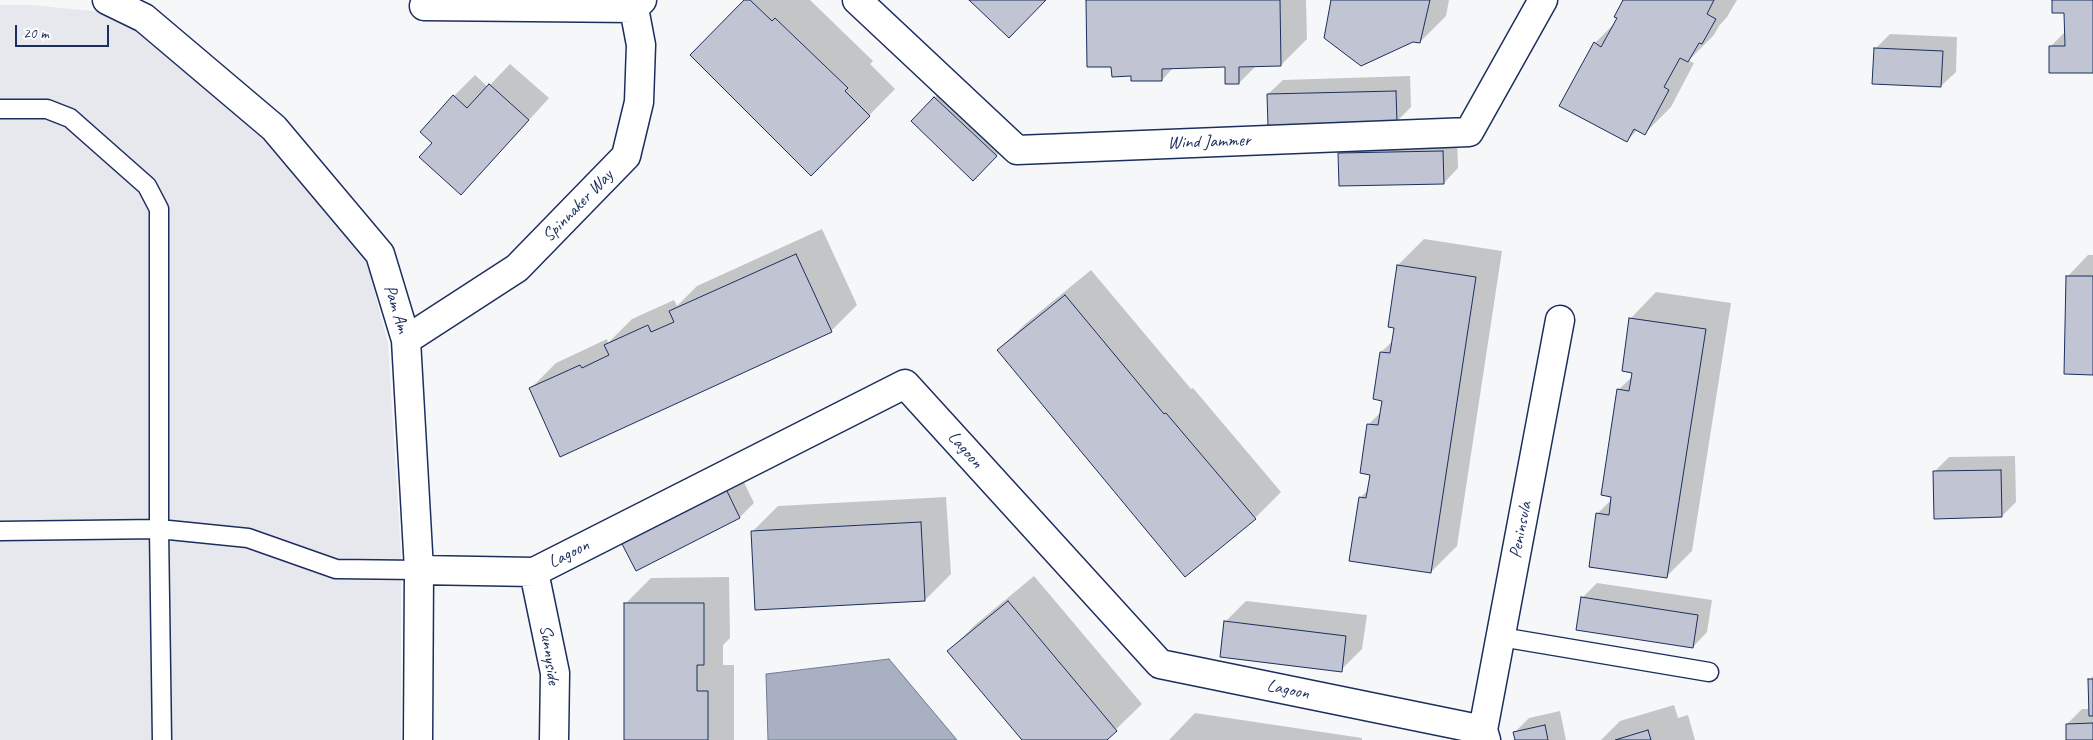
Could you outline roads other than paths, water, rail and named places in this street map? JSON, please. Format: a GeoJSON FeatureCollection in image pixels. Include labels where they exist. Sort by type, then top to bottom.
{"type":"FeatureCollection","features":[{"type":"Feature","properties":{"kind":"street","name":"Pam Am"},"geometry":{"type":"LineString","coordinates":[[107,0],[144,18],[274,128],[380,254],[406,340],[419,570],[418,740]]}},
{"type":"Feature","properties":{"kind":"street","name":"Wind Jammer"},"geometry":{"type":"LineString","coordinates":[[857,0],[1017,150],[1469,132],[1543,0]]}},
{"type":"Feature","properties":{"kind":"street","name":"Spinnaker Way"},"geometry":{"type":"LineString","coordinates":[[406,340],[517,268],[626,156],[639,102],[641,45],[638,4],[424,6]]}},
{"type":"Feature","properties":{"kind":"street","name":"Peninsula"},"geometry":{"type":"LineString","coordinates":[[1485,735],[1500,637],[1560,320]]}},
{"type":"Feature","properties":{"kind":"street","name":"Lagoon"},"geometry":{"type":"LineString","coordinates":[[419,570],[534,572],[905,384],[1160,664],[1485,735]]}},
{"type":"Feature","properties":{"kind":"street","name":"Sunnyside"},"geometry":{"type":"LineString","coordinates":[[534,572],[555,673],[554,740]]}},
{"type":"Feature","properties":{"kind":"lane"},"geometry":{"type":"LineString","coordinates":[[0,109],[46,109],[70,118],[147,186],[159,209],[159,529],[162,740]]}},
{"type":"Feature","properties":{"kind":"lane"},"geometry":{"type":"LineString","coordinates":[[0,531],[159,529],[248,538],[336,569],[419,570]]}},
{"type":"Feature","properties":{"kind":"lane"},"geometry":{"type":"LineString","coordinates":[[1500,637],[1709,672]]}},
{"type":"Feature","properties":{"kind":"water"},"geometry":{"type":"Polygon","coordinates":[[[889,659],[957,740],[768,740],[766,674],[889,659]]]}}]}
